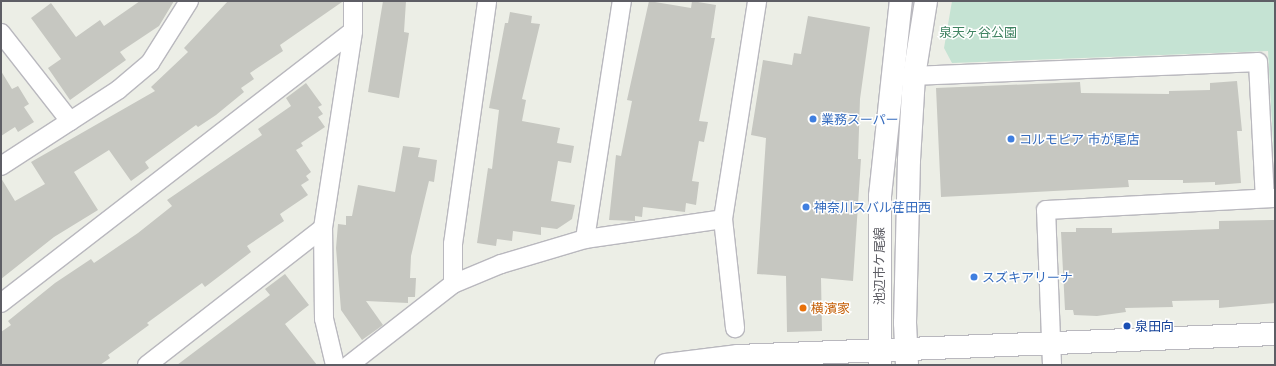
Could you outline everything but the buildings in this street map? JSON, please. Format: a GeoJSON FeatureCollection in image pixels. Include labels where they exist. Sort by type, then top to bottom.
{"type":"FeatureCollection","features":[{"type":"Feature","properties":{"kind":"street"},"geometry":{"type":"LineString","coordinates":[[1,166],[118,90],[150,63],[189,1]]}},
{"type":"Feature","properties":{"kind":"street"},"geometry":{"type":"LineString","coordinates":[[335,365],[324,319],[323,228],[353,31],[353,1]]}},
{"type":"Feature","properties":{"kind":"street"},"geometry":{"type":"LineString","coordinates":[[452,284],[453,244],[488,1]]}},
{"type":"Feature","properties":{"kind":"street"},"geometry":{"type":"LineString","coordinates":[[585,239],[622,1]]}},
{"type":"Feature","properties":{"kind":"street"},"geometry":{"type":"LineString","coordinates":[[735,328],[723,219],[756,1]]}},
{"type":"Feature","properties":{"kind":"street","name":"池辺市ケ尾線"},"geometry":{"type":"LineString","coordinates":[[879,357],[880,196],[902,1]]}},
{"type":"Feature","properties":{"kind":"street","name":"池辺市ケ尾線"},"geometry":{"type":"LineString","coordinates":[[907,357],[909,160],[914,76],[926,1]]}},
{"type":"Feature","properties":{"kind":"street"},"geometry":{"type":"LineString","coordinates":[[1,303],[353,31]]}},
{"type":"Feature","properties":{"kind":"street"},"geometry":{"type":"LineString","coordinates":[[1,34],[70,121]]}},
{"type":"Feature","properties":{"kind":"street"},"geometry":{"type":"LineString","coordinates":[[914,76],[1258,62],[1270,198],[1046,210],[1049,343],[1052,365]]}},
{"type":"Feature","properties":{"kind":"street"},"geometry":{"type":"LineString","coordinates":[[349,365],[452,284],[501,264],[585,239],[723,219]]}},
{"type":"Feature","properties":{"kind":"street"},"geometry":{"type":"LineString","coordinates":[[147,365],[323,228]]}},
{"type":"Feature","properties":{"kind":"street"},"geometry":{"type":"LineString","coordinates":[[666,365],[738,356],[907,357],[1049,343],[1275,334]]}},
{"type":"Feature","properties":{"kind":"green space","name":"泉天ヶ谷公園"},"geometry":{"type":"Polygon","coordinates":[[[952,1],[1275,1],[1275,177],[1268,51],[952,63],[944,48],[952,1]]]}},
{"type":"Feature","properties":{"kind":"place","name":"業務スーパー"},"geometry":{"type":"Point","coordinates":[813,119]}},
{"type":"Feature","properties":{"kind":"place","name":"コルモピア 市が尾店"},"geometry":{"type":"Point","coordinates":[1011,139]}},
{"type":"Feature","properties":{"kind":"place","name":"神奈川スバル荏田西"},"geometry":{"type":"Point","coordinates":[806,207]}},
{"type":"Feature","properties":{"kind":"place","name":"スズキアリーナ"},"geometry":{"type":"Point","coordinates":[974,277]}},
{"type":"Feature","properties":{"kind":"place","name":"横濱家"},"geometry":{"type":"Point","coordinates":[803,308]}},
{"type":"Feature","properties":{"kind":"place","name":"泉田向"},"geometry":{"type":"Point","coordinates":[1127,326]}}]}
